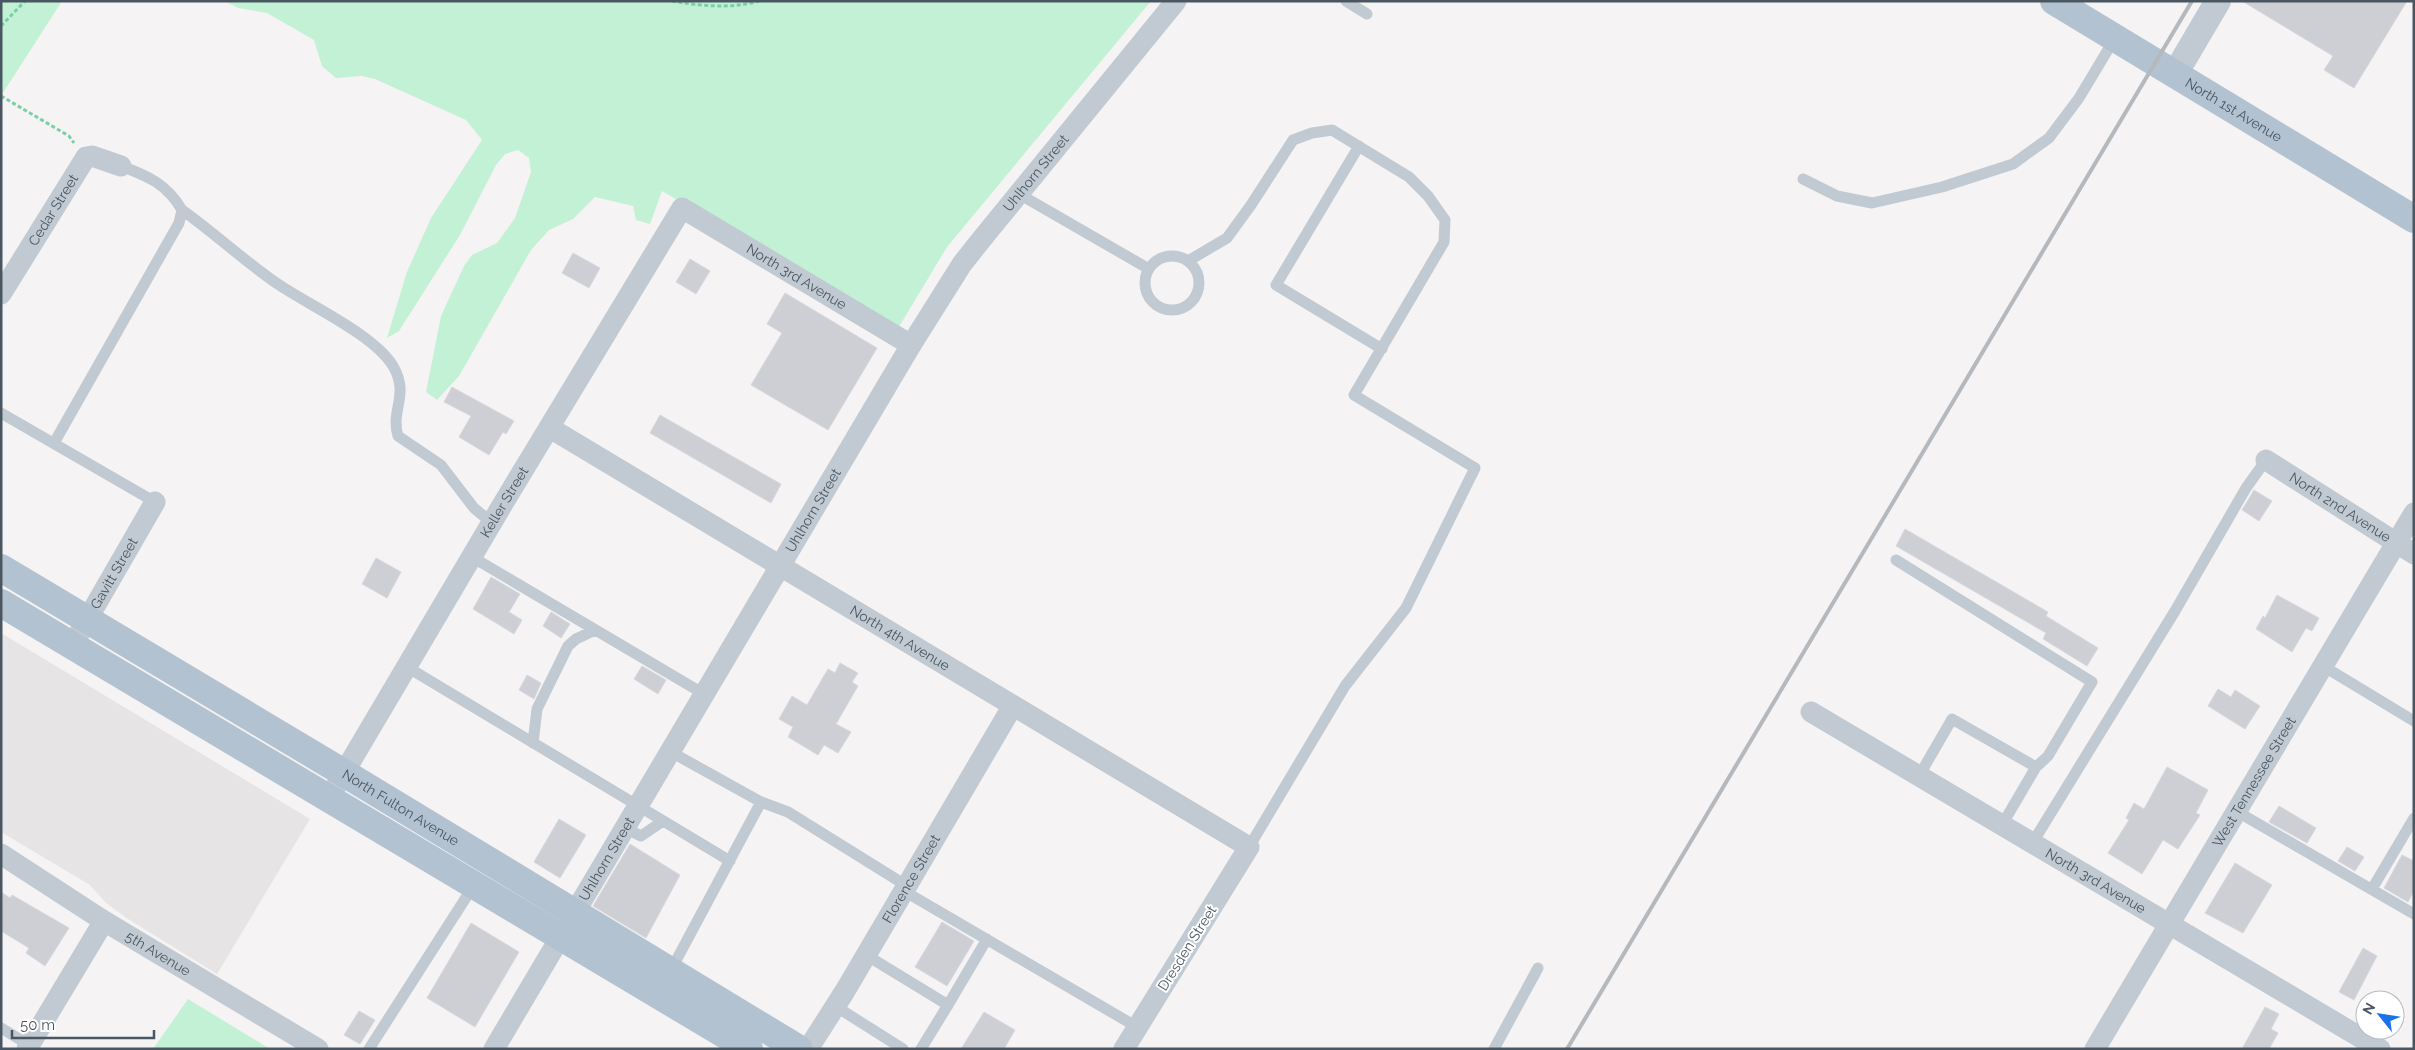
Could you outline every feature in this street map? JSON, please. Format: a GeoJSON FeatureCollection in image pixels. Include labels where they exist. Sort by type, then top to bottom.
{"type":"FeatureCollection","features":[{"type":"Feature","properties":{"kind":"main road","name":"North 1st Avenue"},"geometry":{"type":"LineString","coordinates":[[2054,1],[2413,218]]}},
{"type":"Feature","properties":{"kind":"main road","name":"North Fulton Avenue"},"geometry":{"type":"LineString","coordinates":[[1,568],[344,773],[749,1049]]}},
{"type":"Feature","properties":{"kind":"main road","name":"North Fulton Avenue"},"geometry":{"type":"LineString","coordinates":[[1,604],[474,885],[671,970],[799,1049]]}},
{"type":"Feature","properties":{"kind":"street","name":"Uhlhorn Street"},"geometry":{"type":"LineString","coordinates":[[494,1049],[911,345],[962,264],[1176,1]]}},
{"type":"Feature","properties":{"kind":"street"},"geometry":{"type":"LineString","coordinates":[[2175,74],[2218,1]]}},
{"type":"Feature","properties":{"kind":"street"},"geometry":{"type":"LineString","coordinates":[[86,157],[92,156],[121,166]]}},
{"type":"Feature","properties":{"kind":"street","name":"Cedar Street"},"geometry":{"type":"LineString","coordinates":[[1,294],[86,157]]}},
{"type":"Feature","properties":{"kind":"street","name":"North 3rd Avenue"},"geometry":{"type":"LineString","coordinates":[[682,208],[911,345]]}},
{"type":"Feature","properties":{"kind":"street","name":"Keller Street"},"geometry":{"type":"LineString","coordinates":[[329,798],[682,208]]}},
{"type":"Feature","properties":{"kind":"street","name":"North 4th Avenue"},"geometry":{"type":"LineString","coordinates":[[550,428],[1012,707],[1249,847]]}},
{"type":"Feature","properties":{"kind":"street","name":"North 2nd Avenue"},"geometry":{"type":"LineString","coordinates":[[2266,460],[2405,548]]}},
{"type":"Feature","properties":{"kind":"street","name":"Gavitt Street"},"geometry":{"type":"LineString","coordinates":[[72,646],[155,502]]}},
{"type":"Feature","properties":{"kind":"street","name":"West Tennessee Street"},"geometry":{"type":"LineString","coordinates":[[2095,1049],[2323,666],[2405,548],[2414,513]]}},
{"type":"Feature","properties":{"kind":"street","name":"Florence Street"},"geometry":{"type":"LineString","coordinates":[[808,1049],[866,956],[1012,707]]}},
{"type":"Feature","properties":{"kind":"street","name":"North 3rd Avenue"},"geometry":{"type":"LineString","coordinates":[[1811,712],[2380,1049]]}},
{"type":"Feature","properties":{"kind":"street","name":"Dresden Street"},"geometry":{"type":"LineString","coordinates":[[1124,1049],[1249,847]]}},
{"type":"Feature","properties":{"kind":"street","name":"5th Avenue"},"geometry":{"type":"LineString","coordinates":[[1,854],[104,921],[318,1049]]}},
{"type":"Feature","properties":{"kind":"street"},"geometry":{"type":"LineString","coordinates":[[28,1047],[104,921]]}},
{"type":"Feature","properties":{"kind":"lane"},"geometry":{"type":"LineString","coordinates":[[1346,1],[1367,14]]}},
{"type":"Feature","properties":{"kind":"lane"},"geometry":{"type":"LineString","coordinates":[[1803,179],[1837,196],[1872,203],[1942,187],[2013,164],[2049,138],[2080,98],[2115,38]]}},
{"type":"Feature","properties":{"kind":"lane"},"geometry":{"type":"LineString","coordinates":[[1188,262],[1226,238],[1251,205],[1293,140],[1312,133],[1332,130],[1409,177],[1428,196],[1445,220],[1444,242],[1354,394],[1475,468],[1406,608],[1346,686],[1249,847]]}},
{"type":"Feature","properties":{"kind":"lane"},"geometry":{"type":"LineString","coordinates":[[1359,146],[1276,285],[1382,349]]}},
{"type":"Feature","properties":{"kind":"lane"},"geometry":{"type":"LineString","coordinates":[[121,166],[149,176],[174,197],[182,210],[273,281],[377,346],[393,366],[402,387],[395,427],[398,436],[441,465],[474,508],[492,523]]}},
{"type":"Feature","properties":{"kind":"lane"},"geometry":{"type":"LineString","coordinates":[[1019,194],[1149,269]]}},
{"type":"Feature","properties":{"kind":"lane"},"geometry":{"type":"LineString","coordinates":[[54,443],[179,223],[182,210]]}},
{"type":"Feature","properties":{"kind":"lane"},"geometry":{"type":"LineString","coordinates":[[1166,256],[1175,256],[1188,262],[1197,272],[1198,289],[1189,304],[1174,310],[1157,306],[1146,292],[1144,284],[1149,269],[1157,260],[1166,256]]}},
{"type":"Feature","properties":{"kind":"lane"},"geometry":{"type":"LineString","coordinates":[[1,413],[155,502]]}},
{"type":"Feature","properties":{"kind":"lane"},"geometry":{"type":"LineString","coordinates":[[2033,842],[2160,635],[2246,488],[2266,460]]}},
{"type":"Feature","properties":{"kind":"lane"},"geometry":{"type":"LineString","coordinates":[[472,557],[704,694]]}},
{"type":"Feature","properties":{"kind":"lane"},"geometry":{"type":"LineString","coordinates":[[1896,560],[2092,682],[2048,756],[2036,767],[2002,825]]}},
{"type":"Feature","properties":{"kind":"lane"},"geometry":{"type":"LineString","coordinates":[[533,743],[537,709],[568,646],[576,639],[596,630]]}},
{"type":"Feature","properties":{"kind":"lane"},"geometry":{"type":"LineString","coordinates":[[2323,666],[2414,721]]}},
{"type":"Feature","properties":{"kind":"lane"},"geometry":{"type":"LineString","coordinates":[[407,667],[730,861]]}},
{"type":"Feature","properties":{"kind":"lane"},"geometry":{"type":"LineString","coordinates":[[1918,776],[1952,719],[2036,767]]}},
{"type":"Feature","properties":{"kind":"lane"},"geometry":{"type":"LineString","coordinates":[[670,752],[761,802],[788,812],[987,939],[1137,1027]]}},
{"type":"Feature","properties":{"kind":"lane"},"geometry":{"type":"LineString","coordinates":[[671,970],[761,802]]}},
{"type":"Feature","properties":{"kind":"lane"},"geometry":{"type":"LineString","coordinates":[[2236,812],[2414,914]]}},
{"type":"Feature","properties":{"kind":"lane"},"geometry":{"type":"LineString","coordinates":[[2372,889],[2414,818]]}},
{"type":"Feature","properties":{"kind":"lane"},"geometry":{"type":"LineString","coordinates":[[625,828],[641,836],[663,820]]}},
{"type":"Feature","properties":{"kind":"lane"},"geometry":{"type":"LineString","coordinates":[[369,1049],[474,885]]}},
{"type":"Feature","properties":{"kind":"lane"},"geometry":{"type":"LineString","coordinates":[[921,1049],[987,939]]}},
{"type":"Feature","properties":{"kind":"lane"},"geometry":{"type":"LineString","coordinates":[[866,956],[948,1006]]}},
{"type":"Feature","properties":{"kind":"lane"},"geometry":{"type":"LineString","coordinates":[[1494,1049],[1538,968]]}},
{"type":"Feature","properties":{"kind":"lane"},"geometry":{"type":"LineString","coordinates":[[835,1006],[903,1049]]}},
{"type":"Feature","properties":{"kind":"lane"},"geometry":{"type":"LineString","coordinates":[[1,1028],[28,1047]]}},
{"type":"Feature","properties":{"kind":"path"},"geometry":{"type":"LineString","coordinates":[[1,26],[25,1]]}},
{"type":"Feature","properties":{"kind":"path"},"geometry":{"type":"LineString","coordinates":[[672,1],[690,4],[745,5],[759,1]]}},
{"type":"Feature","properties":{"kind":"path"},"geometry":{"type":"LineString","coordinates":[[1,96],[69,136],[86,157]]}},
{"type":"Feature","properties":{"kind":"shaded area"},"geometry":{"type":"Polygon","coordinates":[[[1,633],[310,819],[217,974],[128,919],[106,903],[90,885],[1,832],[1,633]]]}},
{"type":"Feature","properties":{"kind":"green space"},"geometry":{"type":"Polygon","coordinates":[[[1,1],[62,1],[1,96],[1,1]]]}},
{"type":"Feature","properties":{"kind":"green space"},"geometry":{"type":"Polygon","coordinates":[[[225,1],[1151,1],[947,247],[897,330],[662,191],[650,224],[636,220],[633,206],[595,197],[573,219],[549,230],[531,250],[459,376],[437,400],[426,392],[441,316],[464,266],[472,255],[497,243],[515,218],[531,172],[529,158],[518,150],[505,154],[496,165],[460,235],[399,331],[387,338],[407,272],[431,218],[482,140],[466,120],[375,79],[362,76],[336,78],[322,66],[314,40],[267,13],[238,8],[225,1]]]}},
{"type":"Feature","properties":{"kind":"green space"},"geometry":{"type":"Polygon","coordinates":[[[188,999],[270,1049],[153,1049],[188,999]]]}},
{"type":"Feature","properties":{"kind":"building"},"geometry":{"type":"Polygon","coordinates":[[[2242,1],[2407,1],[2354,88],[2324,70],[2333,56],[2242,1]]]}},
{"type":"Feature","properties":{"kind":"building"},"geometry":{"type":"Polygon","coordinates":[[[573,253],[600,268],[589,288],[562,273],[573,253]]]}},
{"type":"Feature","properties":{"kind":"building"},"geometry":{"type":"Polygon","coordinates":[[[690,259],[710,271],[696,294],[676,282],[690,259]]]}},
{"type":"Feature","properties":{"kind":"building"},"geometry":{"type":"Polygon","coordinates":[[[785,293],[877,348],[828,430],[751,385],[782,333],[767,324],[785,293]]]}},
{"type":"Feature","properties":{"kind":"building"},"geometry":{"type":"Polygon","coordinates":[[[452,387],[514,421],[506,434],[503,432],[489,455],[459,437],[471,416],[444,402],[452,387]]]}},
{"type":"Feature","properties":{"kind":"building"},"geometry":{"type":"Polygon","coordinates":[[[660,415],[781,484],[771,503],[650,433],[660,415]]]}},
{"type":"Feature","properties":{"kind":"building"},"geometry":{"type":"Polygon","coordinates":[[[2254,490],[2272,501],[2259,521],[2242,510],[2254,490]]]}},
{"type":"Feature","properties":{"kind":"building"},"geometry":{"type":"Polygon","coordinates":[[[1905,529],[2048,612],[2046,616],[2098,648],[2087,666],[2043,639],[2046,633],[1896,546],[1905,529]]]}},
{"type":"Feature","properties":{"kind":"building"},"geometry":{"type":"Polygon","coordinates":[[[376,558],[401,572],[387,598],[362,584],[376,558]]]}},
{"type":"Feature","properties":{"kind":"building"},"geometry":{"type":"Polygon","coordinates":[[[491,577],[520,594],[509,612],[522,620],[514,634],[473,609],[491,577]]]}},
{"type":"Feature","properties":{"kind":"building"},"geometry":{"type":"Polygon","coordinates":[[[2277,595],[2319,618],[2312,631],[2306,628],[2292,652],[2256,629],[2263,616],[2265,618],[2277,595]]]}},
{"type":"Feature","properties":{"kind":"building"},"geometry":{"type":"Polygon","coordinates":[[[551,612],[570,624],[561,638],[543,626],[551,612]]]}},
{"type":"Feature","properties":{"kind":"building"},"geometry":{"type":"Polygon","coordinates":[[[840,663],[858,673],[852,682],[858,686],[836,724],[851,732],[838,753],[824,745],[818,755],[788,737],[793,727],[779,719],[792,696],[807,705],[828,669],[835,673],[840,663]]]}},
{"type":"Feature","properties":{"kind":"building"},"geometry":{"type":"Polygon","coordinates":[[[642,666],[666,680],[658,694],[634,679],[642,666]]]}},
{"type":"Feature","properties":{"kind":"building"},"geometry":{"type":"Polygon","coordinates":[[[527,675],[541,683],[534,699],[519,690],[527,675]]]}},
{"type":"Feature","properties":{"kind":"building"},"geometry":{"type":"Polygon","coordinates":[[[2218,689],[2231,697],[2235,690],[2260,706],[2245,729],[2208,706],[2218,689]]]}},
{"type":"Feature","properties":{"kind":"building"},"geometry":{"type":"Polygon","coordinates":[[[2167,767],[2208,790],[2196,813],[2200,815],[2178,849],[2163,840],[2142,874],[2108,853],[2129,820],[2126,818],[2134,803],[2144,809],[2167,767]]]}},
{"type":"Feature","properties":{"kind":"building"},"geometry":{"type":"Polygon","coordinates":[[[2279,806],[2316,828],[2307,843],[2269,822],[2279,806]]]}},
{"type":"Feature","properties":{"kind":"building"},"geometry":{"type":"Polygon","coordinates":[[[559,819],[586,835],[560,878],[534,862],[559,819]]]}},
{"type":"Feature","properties":{"kind":"building"},"geometry":{"type":"Polygon","coordinates":[[[630,844],[680,875],[646,938],[593,906],[630,844]]]}},
{"type":"Feature","properties":{"kind":"building"},"geometry":{"type":"Polygon","coordinates":[[[2347,847],[2364,857],[2355,871],[2338,861],[2347,847]]]}},
{"type":"Feature","properties":{"kind":"building"},"geometry":{"type":"Polygon","coordinates":[[[2402,855],[2414,861],[2414,891],[2408,902],[2384,888],[2402,855]]]}},
{"type":"Feature","properties":{"kind":"building"},"geometry":{"type":"Polygon","coordinates":[[[2235,863],[2272,885],[2243,933],[2205,913],[2235,863]]]}},
{"type":"Feature","properties":{"kind":"building"},"geometry":{"type":"Polygon","coordinates":[[[1,892],[10,898],[12,895],[69,928],[45,966],[26,953],[29,948],[1,931],[1,892]]]}},
{"type":"Feature","properties":{"kind":"building"},"geometry":{"type":"Polygon","coordinates":[[[942,922],[974,941],[947,986],[915,967],[942,922]]]}},
{"type":"Feature","properties":{"kind":"building"},"geometry":{"type":"Polygon","coordinates":[[[471,923],[519,952],[475,1027],[427,998],[471,923]]]}},
{"type":"Feature","properties":{"kind":"building"},"geometry":{"type":"Polygon","coordinates":[[[2363,948],[2377,956],[2359,990],[2355,990],[2354,1000],[2339,992],[2363,948]]]}},
{"type":"Feature","properties":{"kind":"building"},"geometry":{"type":"Polygon","coordinates":[[[2265,1007],[2279,1014],[2271,1029],[2278,1033],[2269,1049],[2242,1049],[2265,1007]]]}},
{"type":"Feature","properties":{"kind":"building"},"geometry":{"type":"Polygon","coordinates":[[[359,1011],[375,1020],[360,1044],[344,1035],[359,1011]]]}},
{"type":"Feature","properties":{"kind":"building"},"geometry":{"type":"Polygon","coordinates":[[[984,1012],[1015,1030],[1004,1049],[961,1049],[984,1012]]]}},
{"type":"Feature","properties":{"kind":"railway"},"geometry":{"type":"LineString","coordinates":[[1567,1049],[2192,1]]}}]}
